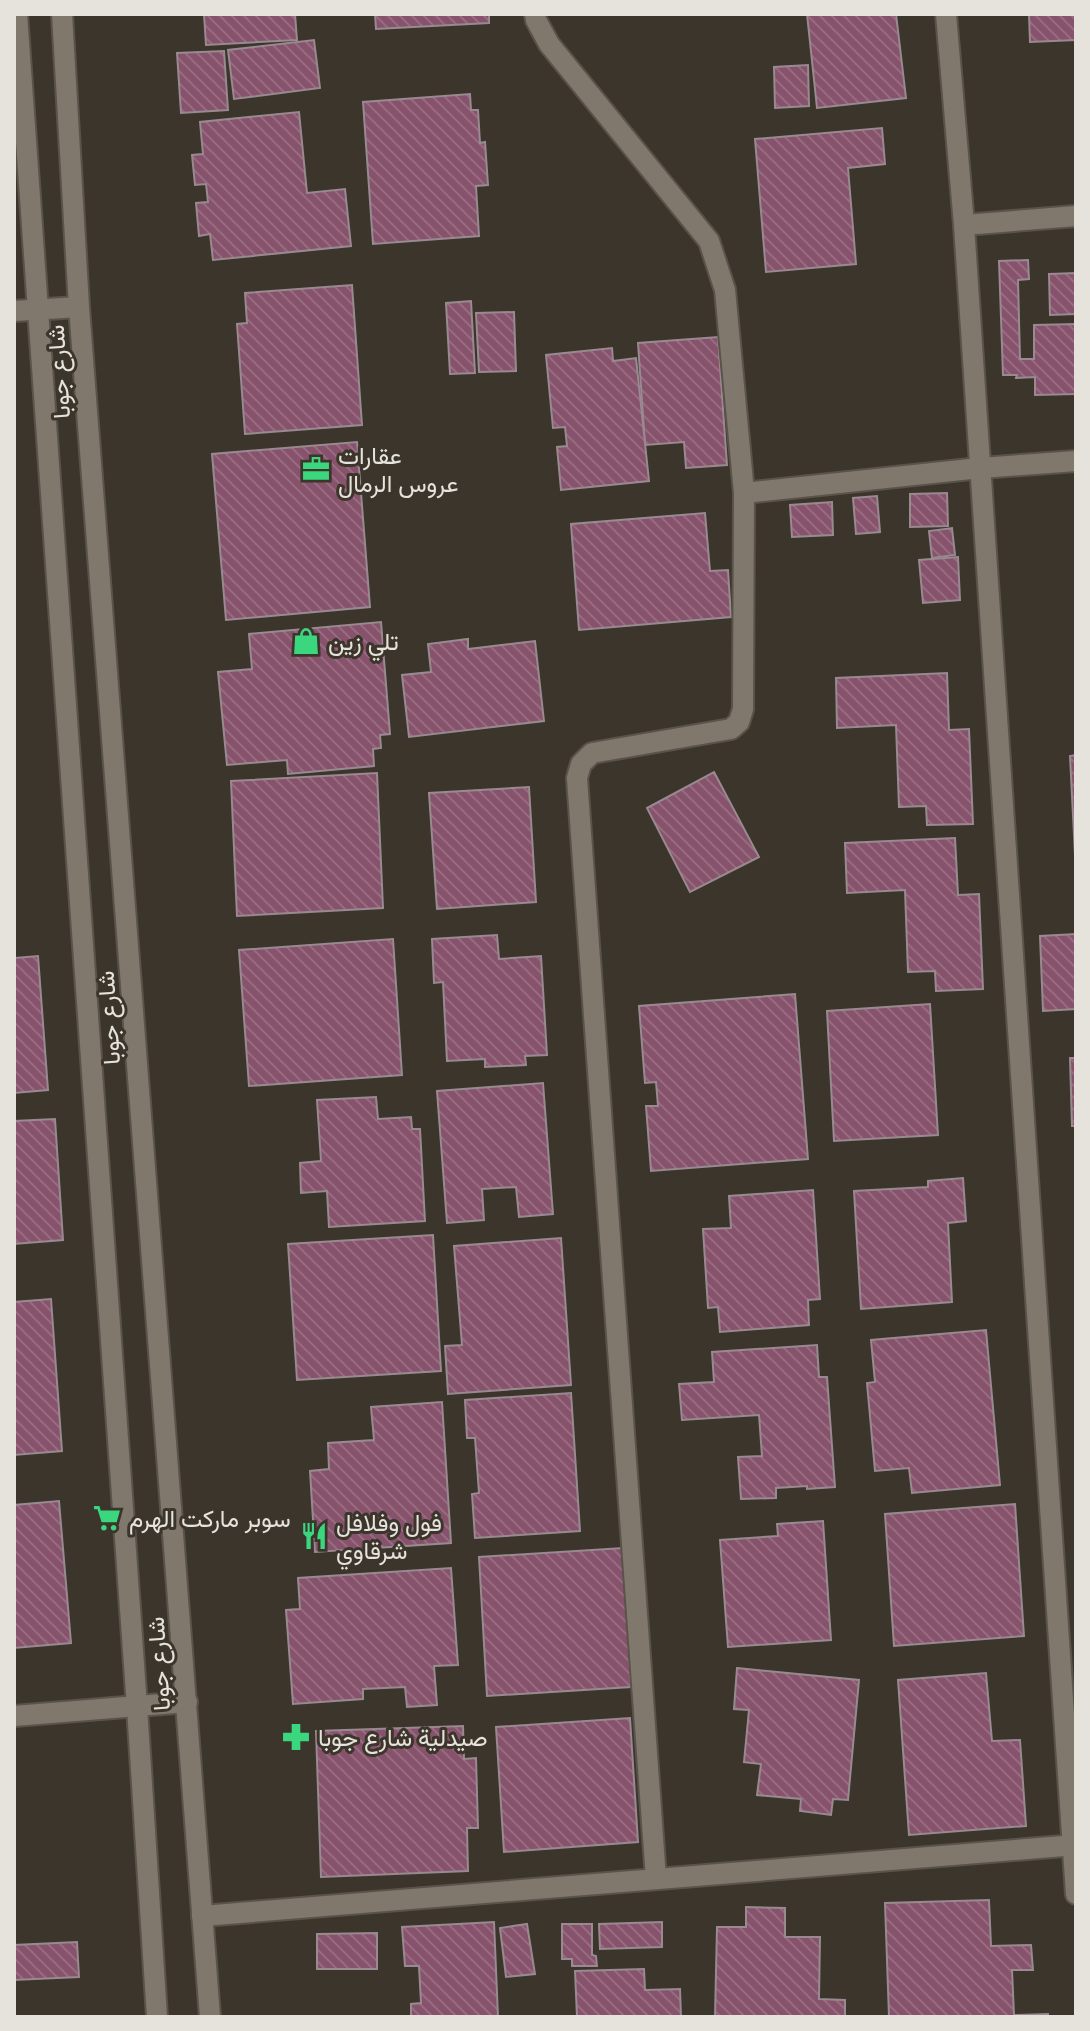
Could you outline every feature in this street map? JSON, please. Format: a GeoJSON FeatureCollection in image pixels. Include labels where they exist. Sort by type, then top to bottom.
{"type":"FeatureCollection","features":[{"type":"Feature","properties":{"kind":"street","name":"شارع جوبا"},"geometry":{"type":"LineString","coordinates":[[17,14],[157,2017]]}},
{"type":"Feature","properties":{"kind":"street","name":"شارع جوبا"},"geometry":{"type":"LineString","coordinates":[[62,14],[79,307],[210,2017]]}},
{"type":"Feature","properties":{"kind":"street"},"geometry":{"type":"LineString","coordinates":[[535,14],[549,44],[709,241],[725,290],[744,493],[743,709],[739,722],[731,729],[592,753],[581,764],[577,778],[656,1879]]}},
{"type":"Feature","properties":{"kind":"street"},"geometry":{"type":"LineString","coordinates":[[946,14],[964,225],[1076,1894]]}},
{"type":"Feature","properties":{"kind":"street"},"geometry":{"type":"LineString","coordinates":[[964,225],[1076,216]]}},
{"type":"Feature","properties":{"kind":"street"},"geometry":{"type":"LineString","coordinates":[[14,311],[79,307]]}},
{"type":"Feature","properties":{"kind":"street"},"geometry":{"type":"LineString","coordinates":[[744,493],[1076,461]]}},
{"type":"Feature","properties":{"kind":"street"},"geometry":{"type":"LineString","coordinates":[[14,1716],[187,1702]]}},
{"type":"Feature","properties":{"kind":"street"},"geometry":{"type":"LineString","coordinates":[[202,1916],[1074,1846]]}},
{"type":"Feature","properties":{"kind":"building"},"geometry":{"type":"Polygon","coordinates":[[[204,14],[295,14],[297,40],[206,45],[204,14]]]}},
{"type":"Feature","properties":{"kind":"building"},"geometry":{"type":"Polygon","coordinates":[[[375,14],[489,14],[489,23],[376,29],[375,14]]]}},
{"type":"Feature","properties":{"kind":"building"},"geometry":{"type":"Polygon","coordinates":[[[807,14],[896,14],[906,98],[817,108],[807,14]]]}},
{"type":"Feature","properties":{"kind":"building"},"geometry":{"type":"Polygon","coordinates":[[[1029,14],[1076,14],[1076,40],[1030,42],[1029,14]]]}},
{"type":"Feature","properties":{"kind":"building"},"geometry":{"type":"Polygon","coordinates":[[[314,40],[320,88],[234,99],[228,50],[314,40]]]}},
{"type":"Feature","properties":{"kind":"building"},"geometry":{"type":"Polygon","coordinates":[[[224,51],[228,110],[181,113],[177,53],[224,51]]]}},
{"type":"Feature","properties":{"kind":"building"},"geometry":{"type":"Polygon","coordinates":[[[808,65],[809,106],[775,108],[774,67],[808,65]]]}},
{"type":"Feature","properties":{"kind":"building"},"geometry":{"type":"Polygon","coordinates":[[[470,94],[471,110],[478,110],[480,143],[485,142],[488,185],[476,186],[479,236],[373,244],[363,102],[470,94]]]}},
{"type":"Feature","properties":{"kind":"building"},"geometry":{"type":"Polygon","coordinates":[[[299,112],[307,193],[345,189],[351,246],[213,260],[210,234],[199,236],[196,203],[208,202],[206,184],[195,185],[192,155],[203,154],[200,122],[299,112]]]}},
{"type":"Feature","properties":{"kind":"building"},"geometry":{"type":"Polygon","coordinates":[[[882,128],[885,164],[848,168],[856,264],[766,272],[755,139],[882,128]]]}},
{"type":"Feature","properties":{"kind":"building"},"geometry":{"type":"Polygon","coordinates":[[[1028,260],[1029,279],[1018,280],[1020,359],[1034,359],[1034,325],[1076,324],[1076,394],[1035,395],[1035,377],[1003,375],[999,261],[1028,260]]]}},
{"type":"Feature","properties":{"kind":"building"},"geometry":{"type":"Polygon","coordinates":[[[1076,273],[1076,314],[1050,315],[1049,274],[1076,273]]]}},
{"type":"Feature","properties":{"kind":"building"},"geometry":{"type":"Polygon","coordinates":[[[352,285],[362,425],[245,434],[237,324],[247,323],[245,293],[352,285]]]}},
{"type":"Feature","properties":{"kind":"building"},"geometry":{"type":"Polygon","coordinates":[[[471,301],[475,373],[450,374],[446,303],[471,301]]]}},
{"type":"Feature","properties":{"kind":"building"},"geometry":{"type":"Polygon","coordinates":[[[514,312],[516,371],[479,372],[476,313],[514,312]]]}},
{"type":"Feature","properties":{"kind":"building"},"geometry":{"type":"Polygon","coordinates":[[[718,337],[727,465],[686,468],[684,442],[645,445],[638,343],[718,337]]]}},
{"type":"Feature","properties":{"kind":"building"},"geometry":{"type":"Polygon","coordinates":[[[612,348],[613,361],[636,358],[649,481],[561,490],[557,447],[567,446],[565,427],[553,428],[546,355],[612,348]]]}},
{"type":"Feature","properties":{"kind":"building"},"geometry":{"type":"Polygon","coordinates":[[[357,442],[370,607],[226,620],[212,454],[357,442]]]}},
{"type":"Feature","properties":{"kind":"building"},"geometry":{"type":"Polygon","coordinates":[[[947,493],[948,526],[910,527],[910,494],[947,493]]]}},
{"type":"Feature","properties":{"kind":"building"},"geometry":{"type":"Polygon","coordinates":[[[877,496],[880,532],[856,534],[853,498],[877,496]]]}},
{"type":"Feature","properties":{"kind":"building"},"geometry":{"type":"Polygon","coordinates":[[[832,502],[833,535],[792,537],[790,505],[832,502]]]}},
{"type":"Feature","properties":{"kind":"building"},"geometry":{"type":"Polygon","coordinates":[[[705,513],[710,571],[728,570],[731,617],[579,630],[571,524],[705,513]]]}},
{"type":"Feature","properties":{"kind":"building"},"geometry":{"type":"Polygon","coordinates":[[[952,528],[955,555],[932,558],[929,531],[952,528]]]}},
{"type":"Feature","properties":{"kind":"building"},"geometry":{"type":"Polygon","coordinates":[[[958,557],[960,600],[923,603],[919,560],[958,557]]]}},
{"type":"Feature","properties":{"kind":"building"},"geometry":{"type":"Polygon","coordinates":[[[381,622],[390,734],[380,735],[381,748],[373,749],[374,766],[288,774],[287,760],[227,765],[218,672],[252,669],[249,634],[381,622]]]}},
{"type":"Feature","properties":{"kind":"building"},"geometry":{"type":"Polygon","coordinates":[[[468,639],[468,649],[535,641],[544,721],[409,737],[402,675],[431,672],[428,644],[468,639]]]}},
{"type":"Feature","properties":{"kind":"building"},"geometry":{"type":"Polygon","coordinates":[[[947,673],[949,730],[969,729],[973,824],[927,825],[926,806],[899,807],[896,725],[837,728],[836,678],[947,673]]]}},
{"type":"Feature","properties":{"kind":"building"},"geometry":{"type":"Polygon","coordinates":[[[1076,755],[1076,855],[1075,855],[1070,756],[1076,755]]]}},
{"type":"Feature","properties":{"kind":"building"},"geometry":{"type":"Polygon","coordinates":[[[714,772],[759,857],[690,892],[647,808],[714,772]]]}},
{"type":"Feature","properties":{"kind":"building"},"geometry":{"type":"Polygon","coordinates":[[[377,773],[383,908],[237,916],[231,781],[377,773]]]}},
{"type":"Feature","properties":{"kind":"building"},"geometry":{"type":"Polygon","coordinates":[[[529,787],[536,902],[437,909],[429,793],[529,787]]]}},
{"type":"Feature","properties":{"kind":"building"},"geometry":{"type":"Polygon","coordinates":[[[955,838],[958,895],[979,894],[983,989],[936,991],[935,971],[908,972],[905,890],[847,893],[845,843],[955,838]]]}},
{"type":"Feature","properties":{"kind":"building"},"geometry":{"type":"Polygon","coordinates":[[[1076,934],[1076,1009],[1043,1011],[1040,936],[1076,934]]]}},
{"type":"Feature","properties":{"kind":"building"},"geometry":{"type":"Polygon","coordinates":[[[497,935],[499,959],[541,956],[547,1055],[525,1056],[526,1065],[485,1067],[485,1059],[447,1061],[443,982],[434,983],[432,939],[497,935]]]}},
{"type":"Feature","properties":{"kind":"building"},"geometry":{"type":"Polygon","coordinates":[[[393,939],[402,1075],[249,1086],[239,950],[393,939]]]}},
{"type":"Feature","properties":{"kind":"building"},"geometry":{"type":"Polygon","coordinates":[[[14,943],[15,958],[38,956],[48,1090],[14,1093],[14,943]]]}},
{"type":"Feature","properties":{"kind":"building"},"geometry":{"type":"Polygon","coordinates":[[[795,994],[808,1159],[651,1171],[646,1106],[658,1106],[656,1082],[645,1083],[639,1006],[795,994]]]}},
{"type":"Feature","properties":{"kind":"building"},"geometry":{"type":"Polygon","coordinates":[[[930,1004],[938,1135],[834,1141],[827,1011],[930,1004]]]}},
{"type":"Feature","properties":{"kind":"building"},"geometry":{"type":"Polygon","coordinates":[[[1070,1058],[1076,1058],[1076,1126],[1072,1126],[1070,1058]]]}},
{"type":"Feature","properties":{"kind":"building"},"geometry":{"type":"Polygon","coordinates":[[[543,1083],[553,1214],[519,1217],[516,1187],[482,1189],[484,1220],[447,1223],[437,1091],[543,1083]]]}},
{"type":"Feature","properties":{"kind":"building"},"geometry":{"type":"Polygon","coordinates":[[[376,1097],[378,1119],[411,1117],[412,1129],[420,1129],[425,1221],[329,1227],[327,1191],[301,1193],[300,1163],[321,1161],[317,1100],[376,1097]]]}},
{"type":"Feature","properties":{"kind":"building"},"geometry":{"type":"Polygon","coordinates":[[[55,1119],[63,1240],[14,1244],[14,1121],[55,1119]]]}},
{"type":"Feature","properties":{"kind":"building"},"geometry":{"type":"Polygon","coordinates":[[[963,1178],[966,1221],[948,1223],[952,1302],[861,1309],[854,1191],[928,1187],[928,1181],[963,1178]]]}},
{"type":"Feature","properties":{"kind":"building"},"geometry":{"type":"Polygon","coordinates":[[[813,1190],[820,1299],[808,1300],[809,1325],[720,1332],[718,1307],[708,1308],[703,1229],[731,1228],[729,1196],[813,1190]]]}},
{"type":"Feature","properties":{"kind":"building"},"geometry":{"type":"Polygon","coordinates":[[[433,1235],[441,1371],[297,1380],[288,1244],[433,1235]]]}},
{"type":"Feature","properties":{"kind":"building"},"geometry":{"type":"Polygon","coordinates":[[[561,1238],[571,1385],[448,1394],[445,1346],[462,1345],[454,1246],[561,1238]]]}},
{"type":"Feature","properties":{"kind":"building"},"geometry":{"type":"Polygon","coordinates":[[[51,1299],[62,1451],[14,1455],[14,1302],[51,1299]]]}},
{"type":"Feature","properties":{"kind":"building"},"geometry":{"type":"Polygon","coordinates":[[[986,1330],[1000,1485],[912,1493],[909,1468],[875,1471],[867,1383],[875,1382],[871,1340],[986,1330]]]}},
{"type":"Feature","properties":{"kind":"building"},"geometry":{"type":"Polygon","coordinates":[[[817,1345],[819,1377],[827,1377],[835,1487],[776,1488],[776,1498],[741,1499],[738,1457],[762,1456],[759,1415],[682,1420],[679,1384],[714,1382],[712,1352],[817,1345]]]}},
{"type":"Feature","properties":{"kind":"building"},"geometry":{"type":"Polygon","coordinates":[[[571,1393],[580,1531],[475,1538],[472,1494],[479,1493],[475,1438],[467,1438],[465,1400],[571,1393]]]}},
{"type":"Feature","properties":{"kind":"building"},"geometry":{"type":"Polygon","coordinates":[[[442,1402],[451,1543],[315,1552],[310,1471],[329,1469],[328,1443],[374,1440],[371,1407],[442,1402]]]}},
{"type":"Feature","properties":{"kind":"building"},"geometry":{"type":"Polygon","coordinates":[[[59,1501],[71,1643],[14,1648],[14,1505],[59,1501]]]}},
{"type":"Feature","properties":{"kind":"building"},"geometry":{"type":"Polygon","coordinates":[[[1015,1504],[1024,1636],[894,1646],[885,1514],[1015,1504]]]}},
{"type":"Feature","properties":{"kind":"building"},"geometry":{"type":"Polygon","coordinates":[[[823,1521],[831,1640],[728,1647],[720,1540],[778,1536],[777,1524],[823,1521]]]}},
{"type":"Feature","properties":{"kind":"building"},"geometry":{"type":"Polygon","coordinates":[[[623,1548],[631,1687],[487,1696],[479,1557],[623,1548]]]}},
{"type":"Feature","properties":{"kind":"building"},"geometry":{"type":"Polygon","coordinates":[[[451,1568],[458,1665],[434,1666],[437,1705],[407,1707],[405,1687],[363,1689],[363,1699],[293,1704],[286,1610],[300,1609],[298,1578],[451,1568]]]}},
{"type":"Feature","properties":{"kind":"building"},"geometry":{"type":"Polygon","coordinates":[[[737,1668],[859,1680],[848,1800],[833,1799],[831,1815],[800,1811],[801,1799],[757,1795],[761,1764],[744,1762],[749,1710],[734,1709],[737,1668]]]}},
{"type":"Feature","properties":{"kind":"building"},"geometry":{"type":"Polygon","coordinates":[[[986,1673],[992,1741],[1020,1740],[1026,1826],[909,1835],[898,1680],[986,1673]]]}},
{"type":"Feature","properties":{"kind":"building"},"geometry":{"type":"Polygon","coordinates":[[[630,1718],[638,1842],[504,1852],[496,1727],[630,1718]]]}},
{"type":"Feature","properties":{"kind":"building"},"geometry":{"type":"Polygon","coordinates":[[[463,1726],[464,1759],[476,1758],[478,1828],[467,1828],[468,1871],[321,1877],[316,1731],[463,1726]]]}},
{"type":"Feature","properties":{"kind":"building"},"geometry":{"type":"Polygon","coordinates":[[[989,1900],[991,1946],[1031,1945],[1033,1970],[1012,1970],[1014,2015],[1048,2014],[1048,2017],[889,2017],[885,1903],[989,1900]]]}},
{"type":"Feature","properties":{"kind":"building"},"geometry":{"type":"Polygon","coordinates":[[[746,1907],[785,1908],[785,1937],[820,1937],[819,1999],[845,2000],[845,2017],[715,2017],[717,1927],[746,1927],[746,1907]]]}},
{"type":"Feature","properties":{"kind":"building"},"geometry":{"type":"Polygon","coordinates":[[[494,1922],[498,2017],[411,2017],[411,2004],[421,2003],[419,1966],[405,1966],[402,1927],[494,1922]]]}},
{"type":"Feature","properties":{"kind":"building"},"geometry":{"type":"Polygon","coordinates":[[[662,1922],[662,1947],[600,1949],[599,1924],[662,1922]]]}},
{"type":"Feature","properties":{"kind":"building"},"geometry":{"type":"Polygon","coordinates":[[[527,1924],[535,1974],[506,1977],[500,1928],[527,1924]]]}},
{"type":"Feature","properties":{"kind":"building"},"geometry":{"type":"Polygon","coordinates":[[[562,1924],[592,1924],[592,1955],[596,1956],[597,1966],[572,1966],[572,1959],[562,1959],[562,1924]]]}},
{"type":"Feature","properties":{"kind":"building"},"geometry":{"type":"Polygon","coordinates":[[[377,1933],[377,1969],[317,1969],[317,1934],[377,1933]]]}},
{"type":"Feature","properties":{"kind":"building"},"geometry":{"type":"Polygon","coordinates":[[[77,1942],[79,1977],[14,1980],[14,1945],[77,1942]]]}},
{"type":"Feature","properties":{"kind":"building"},"geometry":{"type":"Polygon","coordinates":[[[644,1969],[645,1990],[680,1989],[681,2017],[577,2017],[575,1971],[644,1969]]]}},
{"type":"Feature","properties":{"kind":"place","name":"عقارات عروس الرمال"},"geometry":{"type":"Point","coordinates":[316,469]}},
{"type":"Feature","properties":{"kind":"place","name":"تلي زين"},"geometry":{"type":"Point","coordinates":[306,641]}},
{"type":"Feature","properties":{"kind":"place","name":"سوبر ماركت الهرم"},"geometry":{"type":"Point","coordinates":[107,1518]}},
{"type":"Feature","properties":{"kind":"place","name":"فول وفلافل شرقاوي"},"geometry":{"type":"Point","coordinates":[314,1536]}},
{"type":"Feature","properties":{"kind":"place","name":"صيدلية شارع جوبا"},"geometry":{"type":"Point","coordinates":[296,1737]}}]}
